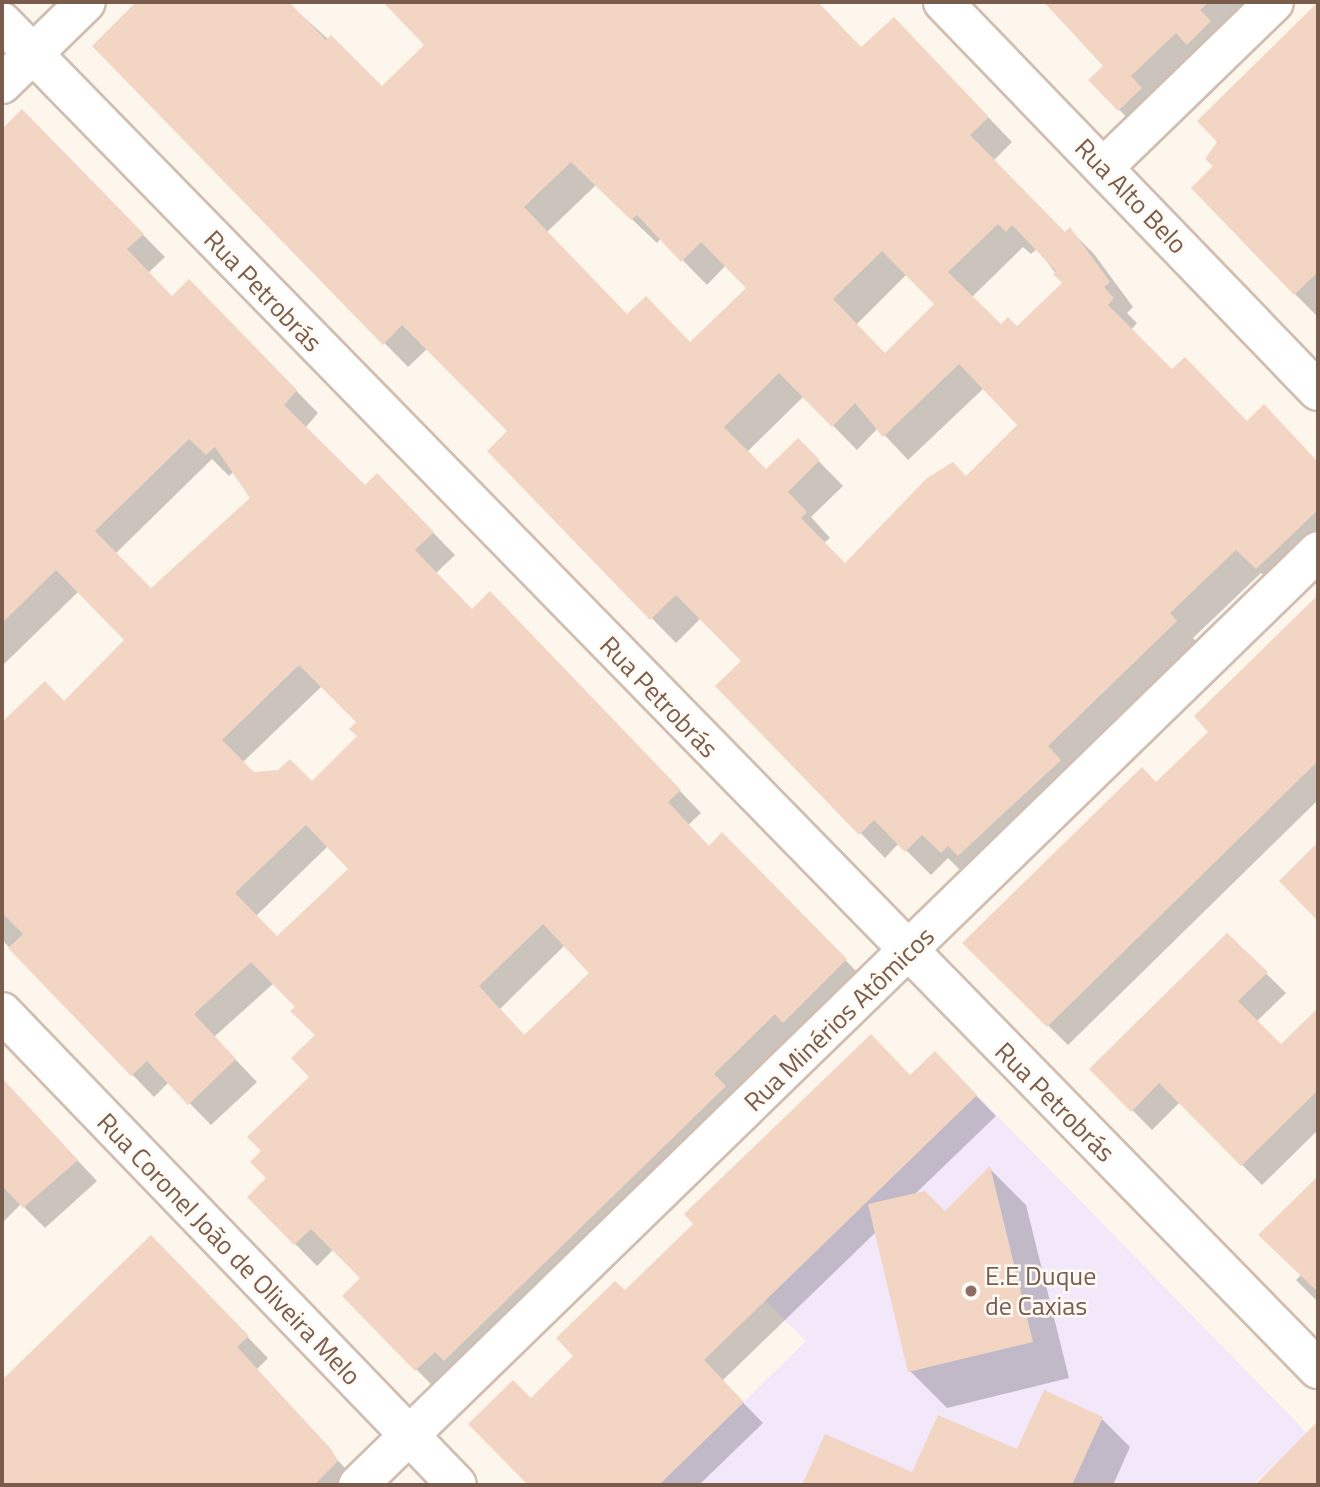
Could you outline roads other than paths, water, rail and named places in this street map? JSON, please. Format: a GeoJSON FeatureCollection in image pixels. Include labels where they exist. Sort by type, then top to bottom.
{"type":"FeatureCollection","features":[{"type":"Feature","properties":{"kind":"street"},"geometry":{"type":"LineString","coordinates":[[2,84],[86,2]]}},
{"type":"Feature","properties":{"kind":"street","name":"Rua Alto Belo"},"geometry":{"type":"LineString","coordinates":[[943,2],[1318,391]]}},
{"type":"Feature","properties":{"kind":"street"},"geometry":{"type":"LineString","coordinates":[[1103,168],[1274,2]]}},
{"type":"Feature","properties":{"kind":"street","name":"Rua Petrobrás"},"geometry":{"type":"LineString","coordinates":[[2,22],[1318,1369]]}},
{"type":"Feature","properties":{"kind":"street","name":"Rua Minérios Atômicos"},"geometry":{"type":"LineString","coordinates":[[358,1485],[1318,551]]}},
{"type":"Feature","properties":{"kind":"street","name":"Rua Coronel João de Oliveira Melo"},"geometry":{"type":"LineString","coordinates":[[2,1012],[457,1485]]}},
{"type":"Feature","properties":{"kind":"place","name":"E.E Duque de Caxias"},"geometry":{"type":"Point","coordinates":[971,1291]}}]}
